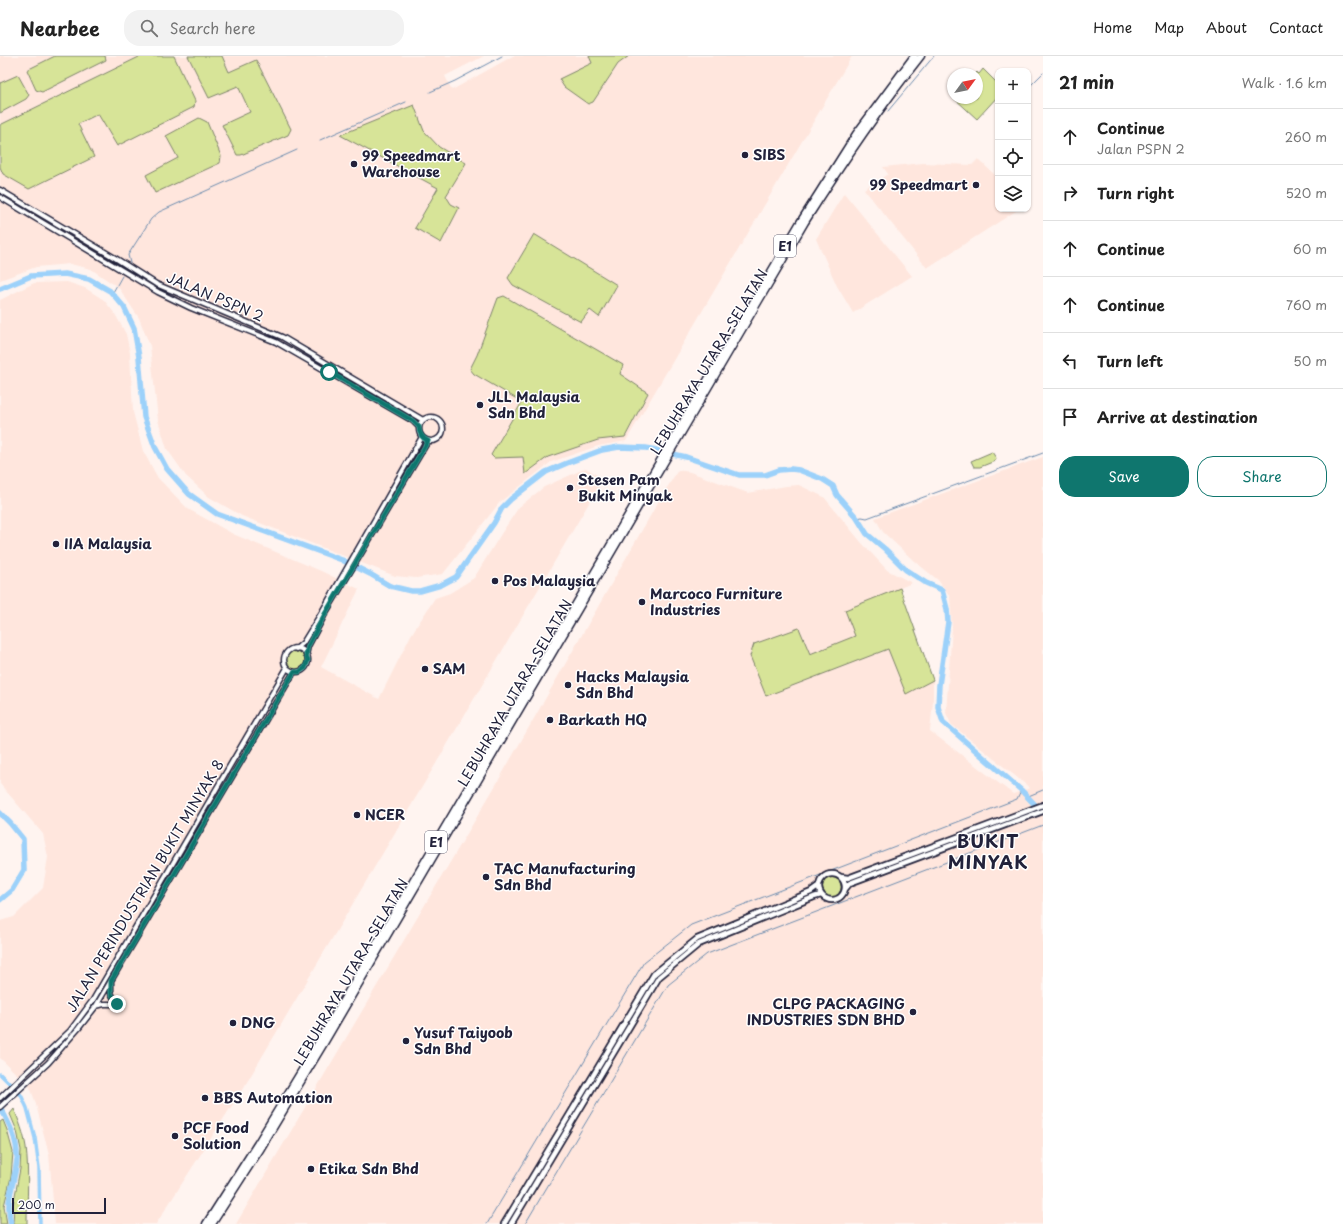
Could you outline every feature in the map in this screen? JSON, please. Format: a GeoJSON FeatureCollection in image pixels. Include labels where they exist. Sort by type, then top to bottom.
{"type":"FeatureCollection","features":[{"type":"Feature","properties":{"kind":"highway","name":"LEBUHRAYA UTARA–SELATAN"},"geometry":{"type":"LineString","coordinates":[[212,1224],[261,1148],[319,1051],[810,205],[856,134],[914,56]]}},
{"type":"Feature","properties":{"kind":"highway","name":"LEBUHRAYA UTARA–SELATAN"},"geometry":{"type":"LineString","coordinates":[[670,445],[816,205],[874,117],[921,56]]}},
{"type":"Feature","properties":{"kind":"highway","name":"LEBUHRAYA UTARA–SELATAN"},"geometry":{"type":"LineString","coordinates":[[206,1224],[298,1076],[664,457]]}},
{"type":"Feature","properties":{"kind":"main road"},"geometry":{"type":"LineString","coordinates":[[504,1224],[654,974],[697,939],[810,892],[818,887],[821,879],[827,875],[833,874],[848,878],[1043,805]]}},
{"type":"Feature","properties":{"kind":"main road"},"geometry":{"type":"LineString","coordinates":[[818,887],[821,895],[828,900],[835,900],[842,896],[850,883],[1043,811]]}},
{"type":"Feature","properties":{"kind":"main road"},"geometry":{"type":"LineString","coordinates":[[841,877],[844,881],[845,889]]}},
{"type":"Feature","properties":{"kind":"main road"},"geometry":{"type":"LineString","coordinates":[[511,1224],[659,977],[700,944],[821,895]]}},
{"type":"Feature","properties":{"kind":"street","name":"JALAN PSPN 2"},"geometry":{"type":"LineString","coordinates":[[0,190],[156,284],[282,337],[423,420]]}},
{"type":"Feature","properties":{"kind":"street","name":"JALAN PSPN 2"},"geometry":{"type":"LineString","coordinates":[[0,197],[158,292],[191,308],[276,342],[413,421],[419,427]]}},
{"type":"Feature","properties":{"kind":"street"},"geometry":{"type":"LineString","coordinates":[[433,418],[439,421],[442,426],[442,432],[438,438],[428,441],[422,437],[419,427],[423,420],[433,418]]}},
{"type":"Feature","properties":{"kind":"street"},"geometry":{"type":"LineString","coordinates":[[296,649],[303,643],[422,437]]}},
{"type":"Feature","properties":{"kind":"street"},"geometry":{"type":"LineString","coordinates":[[306,655],[308,646],[325,614],[428,441]]}},
{"type":"Feature","properties":{"kind":"street"},"geometry":{"type":"LineString","coordinates":[[296,649],[302,650],[308,660],[305,668],[299,672],[294,672],[287,668],[284,662],[285,655],[290,650],[296,649]]}},
{"type":"Feature","properties":{"kind":"street","name":"JALAN PERINDUSTRIAN BUKIT MINYAK 8"},"geometry":{"type":"LineString","coordinates":[[0,1098],[70,1031],[93,1000],[287,668]]}},
{"type":"Feature","properties":{"kind":"street","name":"JALAN PERINDUSTRIAN BUKIT MINYAK 8"},"geometry":{"type":"LineString","coordinates":[[0,1107],[48,1063],[96,1006],[294,672]]}},
{"type":"Feature","properties":{"kind":"street"},"geometry":{"type":"LineString","coordinates":[[96,1006],[104,1004],[117,1004],[111,993],[111,981]]}},
{"type":"Feature","properties":{"kind":"shaded area"},"geometry":{"type":"Polygon","coordinates":[[[0,56],[484,56],[445,76],[452,90],[513,56],[852,56],[626,441],[598,446],[551,462],[500,502],[443,574],[416,578],[395,576],[242,516],[209,497],[186,476],[167,449],[158,420],[150,346],[139,318],[119,288],[91,269],[70,264],[36,267],[0,280],[0,56]]]}},
{"type":"Feature","properties":{"kind":"shaded area"},"geometry":{"type":"Polygon","coordinates":[[[978,159],[995,175],[995,212],[1014,212],[927,268],[864,189],[888,174],[883,167],[923,163],[972,165],[978,159]]]}},
{"type":"Feature","properties":{"kind":"shaded area"},"geometry":{"type":"Polygon","coordinates":[[[844,193],[912,276],[853,313],[837,286],[816,239],[844,193]]]}},
{"type":"Feature","properties":{"kind":"shaded area"},"geometry":{"type":"Polygon","coordinates":[[[67,282],[85,288],[104,300],[115,314],[126,334],[130,353],[133,412],[143,451],[158,478],[188,509],[233,534],[321,571],[359,589],[321,667],[379,699],[411,635],[435,598],[450,593],[474,578],[519,507],[544,487],[586,468],[603,479],[247,1082],[156,1224],[55,1224],[49,1154],[35,1101],[30,1087],[0,1058],[0,921],[14,917],[43,888],[48,857],[43,834],[0,784],[0,300],[34,283],[67,282]]]}},
{"type":"Feature","properties":{"kind":"shaded area"},"geometry":{"type":"Polygon","coordinates":[[[1043,457],[1043,1224],[236,1224],[497,783],[678,470],[690,472],[748,493],[799,485],[824,497],[861,542],[887,570],[912,583],[900,588],[933,680],[933,702],[930,731],[1013,794],[1030,788],[951,724],[946,713],[952,627],[950,596],[938,580],[914,561],[883,532],[875,518],[1043,457]]]}},
{"type":"Feature","properties":{"kind":"green space"},"geometry":{"type":"Polygon","coordinates":[[[55,56],[105,56],[106,60],[42,92],[36,90],[27,70],[55,56]]]}},
{"type":"Feature","properties":{"kind":"green space"},"geometry":{"type":"Polygon","coordinates":[[[141,56],[174,56],[195,101],[194,107],[117,146],[98,114],[78,124],[94,157],[29,189],[3,174],[0,167],[0,125],[141,56]]]}},
{"type":"Feature","properties":{"kind":"green space"},"geometry":{"type":"Polygon","coordinates":[[[188,56],[222,56],[229,72],[256,60],[291,129],[288,135],[241,155],[237,155],[222,125],[250,112],[238,86],[209,98],[188,56]]]}},
{"type":"Feature","properties":{"kind":"green space"},"geometry":{"type":"Polygon","coordinates":[[[589,56],[629,56],[618,64],[593,102],[588,104],[564,87],[559,79],[592,63],[589,56]]]}},
{"type":"Feature","properties":{"kind":"green space"},"geometry":{"type":"Polygon","coordinates":[[[983,69],[995,81],[995,99],[977,119],[961,104],[983,104],[983,69]]]}},
{"type":"Feature","properties":{"kind":"green space"},"geometry":{"type":"Polygon","coordinates":[[[18,75],[29,95],[26,99],[0,113],[0,83],[18,75]]]}},
{"type":"Feature","properties":{"kind":"green space"},"geometry":{"type":"Polygon","coordinates":[[[414,105],[424,131],[439,147],[466,163],[446,196],[451,204],[459,208],[441,243],[415,228],[438,188],[340,135],[414,105]]]}},
{"type":"Feature","properties":{"kind":"green space"},"geometry":{"type":"Polygon","coordinates":[[[199,118],[207,122],[221,156],[220,163],[155,193],[146,175],[178,158],[166,136],[199,118]]]}},
{"type":"Feature","properties":{"kind":"green space"},"geometry":{"type":"Polygon","coordinates":[[[534,234],[617,285],[599,317],[590,310],[581,322],[513,285],[508,278],[534,234]]]}},
{"type":"Feature","properties":{"kind":"green space"},"geometry":{"type":"Polygon","coordinates":[[[504,296],[623,365],[620,374],[648,393],[625,437],[598,440],[548,457],[525,474],[523,457],[494,458],[491,455],[522,402],[474,374],[470,369],[477,355],[498,298],[504,296]]]}},
{"type":"Feature","properties":{"kind":"green space"},"geometry":{"type":"Polygon","coordinates":[[[992,452],[996,458],[995,461],[980,467],[974,467],[971,461],[992,452]]]}},
{"type":"Feature","properties":{"kind":"green space"},"geometry":{"type":"Polygon","coordinates":[[[900,588],[933,680],[906,694],[888,649],[766,696],[750,656],[754,644],[799,628],[810,654],[855,636],[845,610],[900,588]]]}},
{"type":"Feature","properties":{"kind":"green space"},"geometry":{"type":"Polygon","coordinates":[[[291,651],[299,651],[305,657],[305,665],[299,671],[291,671],[285,665],[285,657],[291,651]]]}},
{"type":"Feature","properties":{"kind":"green space"},"geometry":{"type":"Polygon","coordinates":[[[831,877],[838,880],[841,887],[838,894],[831,897],[824,894],[821,887],[824,880],[831,877]]]}},
{"type":"Feature","properties":{"kind":"green space"},"geometry":{"type":"Polygon","coordinates":[[[14,1109],[23,1132],[26,1147],[28,1176],[27,1224],[14,1224],[13,1206],[20,1169],[21,1150],[17,1131],[10,1114],[14,1109]]]}},
{"type":"Feature","properties":{"kind":"green space"},"geometry":{"type":"Polygon","coordinates":[[[3,1120],[13,1152],[11,1177],[4,1206],[7,1224],[0,1224],[0,1122],[3,1120]]]}},
{"type":"Feature","properties":{"kind":"waterway"},"geometry":{"type":"LineString","coordinates":[[430,92],[455,81],[502,56]]}},
{"type":"Feature","properties":{"kind":"waterway"},"geometry":{"type":"LineString","coordinates":[[888,111],[934,56]]}},
{"type":"Feature","properties":{"kind":"waterway"},"geometry":{"type":"LineString","coordinates":[[1031,85],[1043,73]]}},
{"type":"Feature","properties":{"kind":"waterway"},"geometry":{"type":"LineString","coordinates":[[320,140],[406,102]]}},
{"type":"Feature","properties":{"kind":"waterway"},"geometry":{"type":"LineString","coordinates":[[130,263],[128,255],[151,219],[159,212],[297,150]]}},
{"type":"Feature","properties":{"kind":"waterway"},"geometry":{"type":"LineString","coordinates":[[0,289],[31,276],[65,274],[89,279],[110,291],[124,307],[134,328],[139,357],[144,417],[155,447],[167,469],[189,494],[217,514],[342,560],[390,586],[411,591],[420,591],[441,585],[456,577],[494,523],[502,508],[511,499],[546,472],[602,450],[619,447],[646,448],[686,457],[739,475],[765,475],[779,470],[791,469],[799,470],[822,479],[833,486],[837,495],[857,518],[867,534],[906,570],[926,583],[942,590],[947,609],[948,622],[939,685],[938,707],[943,722],[1021,790],[1040,810]]}},
{"type":"Feature","properties":{"kind":"waterway"},"geometry":{"type":"LineString","coordinates":[[112,294],[122,276]]}},
{"type":"Feature","properties":{"kind":"waterway"},"geometry":{"type":"LineString","coordinates":[[857,518],[867,518],[1043,453]]}},
{"type":"Feature","properties":{"kind":"waterway"},"geometry":{"type":"LineString","coordinates":[[487,1224],[644,962],[691,925],[1017,799],[1021,790]]}},
{"type":"Feature","properties":{"kind":"waterway"},"geometry":{"type":"LineString","coordinates":[[1026,797],[1043,790]]}},
{"type":"Feature","properties":{"kind":"waterway"},"geometry":{"type":"LineString","coordinates":[[0,813],[23,839],[24,870],[12,890],[0,900]]}},
{"type":"Feature","properties":{"kind":"waterway"},"geometry":{"type":"LineString","coordinates":[[525,1224],[668,985],[707,954],[1043,825]]}},
{"type":"Feature","properties":{"kind":"waterway"},"geometry":{"type":"LineString","coordinates":[[0,1074],[21,1095],[27,1108],[35,1138],[39,1168],[40,1224]]}},
{"type":"Feature","properties":{"kind":"waterway"},"geometry":{"type":"LineString","coordinates":[[0,1107],[12,1132],[17,1152],[16,1169],[9,1203],[11,1224]]}},
{"type":"Feature","properties":{"kind":"place","name":"SIBS"},"geometry":{"type":"Point","coordinates":[745,155]}},
{"type":"Feature","properties":{"kind":"place","name":"99 Speedmart Warehouse"},"geometry":{"type":"Point","coordinates":[354,164]}},
{"type":"Feature","properties":{"kind":"place","name":"99 Speedmart"},"geometry":{"type":"Point","coordinates":[976,185]}},
{"type":"Feature","properties":{"kind":"place","name":"JLL Malaysia Sdn Bhd"},"geometry":{"type":"Point","coordinates":[480,405]}},
{"type":"Feature","properties":{"kind":"place","name":"Stesen Pam Bukit Minyak"},"geometry":{"type":"Point","coordinates":[570,488]}},
{"type":"Feature","properties":{"kind":"place","name":"IIA Malaysia"},"geometry":{"type":"Point","coordinates":[56,544]}},
{"type":"Feature","properties":{"kind":"place","name":"Pos Malaysia"},"geometry":{"type":"Point","coordinates":[495,581]}},
{"type":"Feature","properties":{"kind":"place","name":"Marcoco Furniture Industries"},"geometry":{"type":"Point","coordinates":[642,602]}},
{"type":"Feature","properties":{"kind":"place","name":"SAM"},"geometry":{"type":"Point","coordinates":[425,669]}},
{"type":"Feature","properties":{"kind":"place","name":"Hacks Malaysia Sdn Bhd"},"geometry":{"type":"Point","coordinates":[568,685]}},
{"type":"Feature","properties":{"kind":"place","name":"Barkath HQ"},"geometry":{"type":"Point","coordinates":[550,720]}},
{"type":"Feature","properties":{"kind":"place","name":"NCER"},"geometry":{"type":"Point","coordinates":[357,815]}},
{"type":"Feature","properties":{"kind":"place","name":"TAC Manufacturing Sdn Bhd"},"geometry":{"type":"Point","coordinates":[486,877]}},
{"type":"Feature","properties":{"kind":"place","name":"CLPG PACKAGING INDUSTRIES SDN BHD"},"geometry":{"type":"Point","coordinates":[913,1012]}},
{"type":"Feature","properties":{"kind":"place","name":"DNG"},"geometry":{"type":"Point","coordinates":[233,1023]}},
{"type":"Feature","properties":{"kind":"place","name":"Yusuf Taiyoob Sdn Bhd"},"geometry":{"type":"Point","coordinates":[406,1041]}},
{"type":"Feature","properties":{"kind":"place","name":"BBS Automation"},"geometry":{"type":"Point","coordinates":[205,1098]}},
{"type":"Feature","properties":{"kind":"place","name":"PCF Food Solution"},"geometry":{"type":"Point","coordinates":[175,1136]}},
{"type":"Feature","properties":{"kind":"place","name":"Etika Sdn Bhd"},"geometry":{"type":"Point","coordinates":[311,1169]}},
{"type":"Feature","properties":{"kind":"district","name":"BUKIT MINYAK"},"geometry":{"type":"Point","coordinates":[988,852]}},
{"type":"Feature","properties":{"kind":"route"},"geometry":{"type":"LineString","coordinates":[[117,1004],[111,993],[111,981],[294,672],[299,672],[305,668],[308,660],[306,655],[308,646],[325,614],[428,441],[422,437],[419,427],[413,421],[329,372]]}}]}
